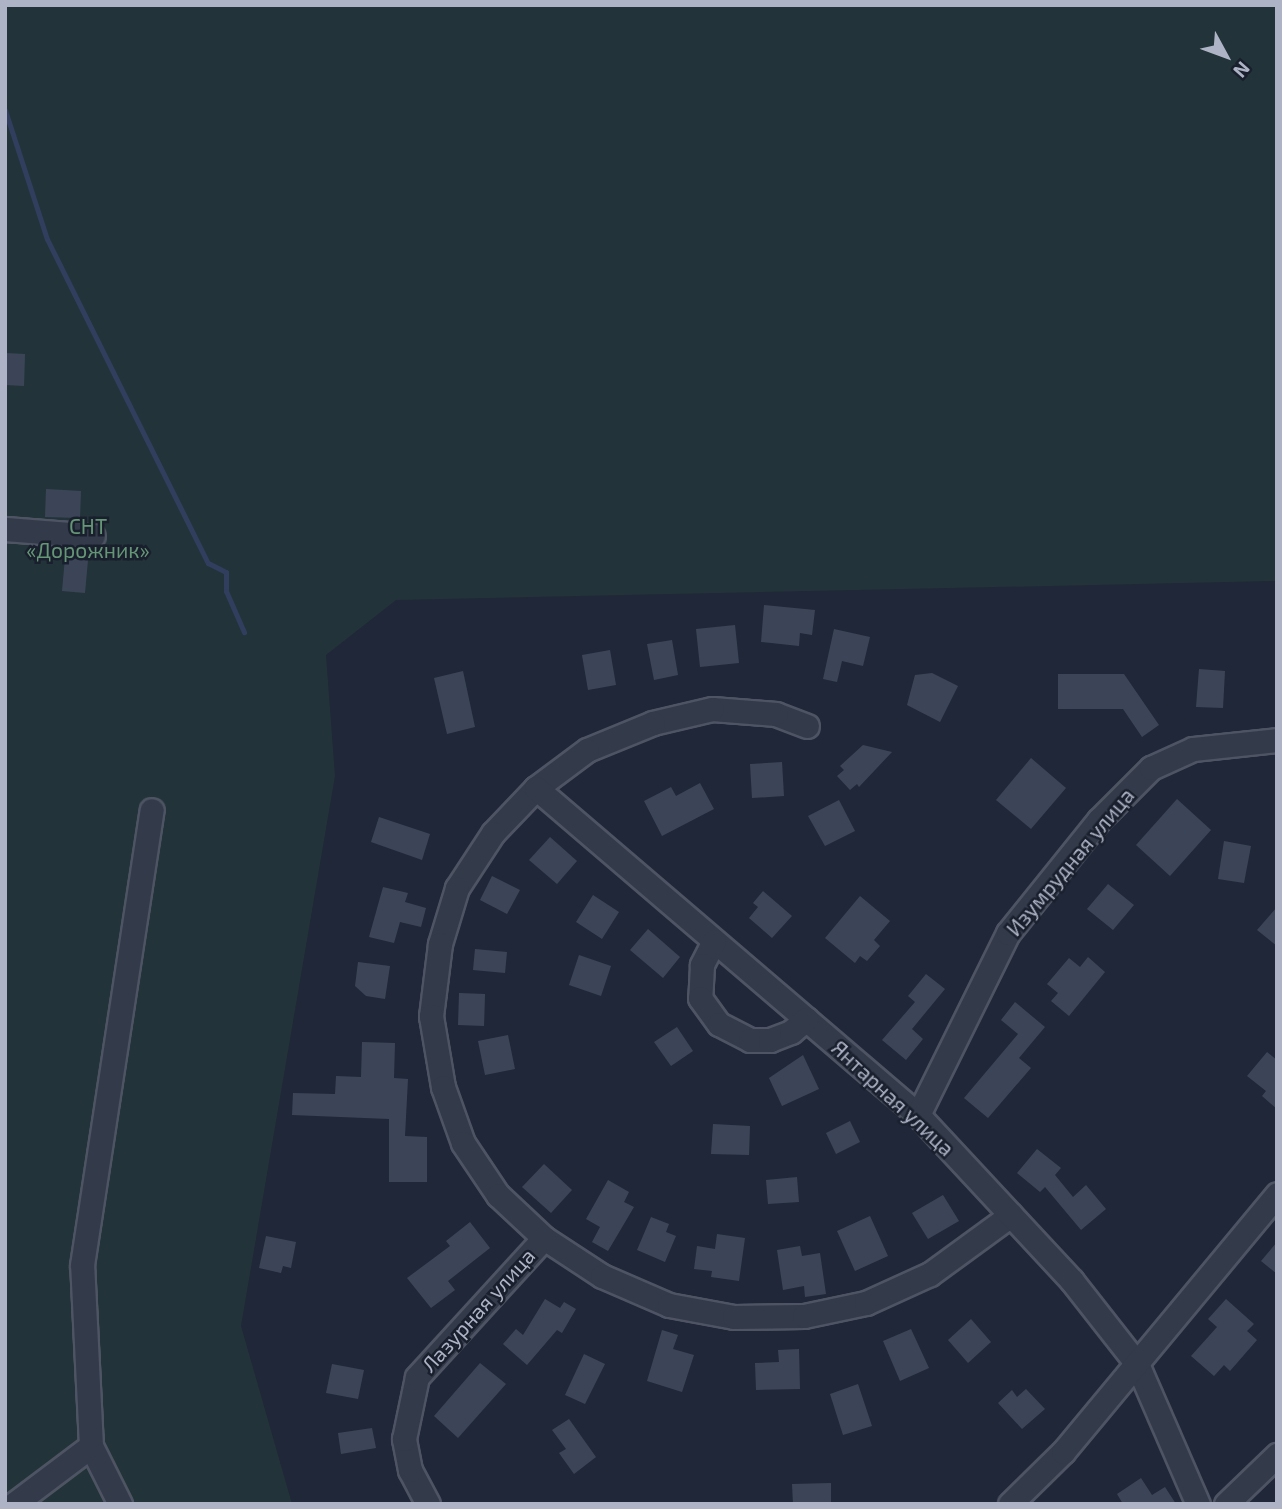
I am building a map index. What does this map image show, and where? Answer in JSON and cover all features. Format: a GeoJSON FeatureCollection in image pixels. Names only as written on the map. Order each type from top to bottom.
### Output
{"type":"FeatureCollection","features":[{"type":"Feature","properties":{"kind":"street"},"geometry":{"type":"LineString","coordinates":[[5,529],[93,536]]}},
{"type":"Feature","properties":{"kind":"street"},"geometry":{"type":"LineString","coordinates":[[807,726],[776,714],[712,709],[653,723],[587,750],[536,788],[493,833],[457,888],[440,944],[430,1016],[443,1087],[463,1143],[498,1195],[544,1238],[602,1276],[669,1305],[734,1317],[804,1316],[866,1303],[930,1274],[1011,1215]]}},
{"type":"Feature","properties":{"kind":"street","name":"Изумрудная улица"},"geometry":{"type":"LineString","coordinates":[[918,1115],[1008,933],[1099,820],[1151,768],[1193,749],[1277,740]]}},
{"type":"Feature","properties":{"kind":"street","name":"Янтарная улица"},"geometry":{"type":"LineString","coordinates":[[536,788],[918,1115],[1011,1215],[1072,1281],[1137,1364],[1198,1504]]}},
{"type":"Feature","properties":{"kind":"street"},"geometry":{"type":"LineString","coordinates":[[120,1504],[91,1446],[82,1265],[152,810]]}},
{"type":"Feature","properties":{"kind":"street"},"geometry":{"type":"LineString","coordinates":[[714,941],[702,965],[699,998],[719,1024],[750,1040],[770,1040],[791,1032],[806,1019]]}},
{"type":"Feature","properties":{"kind":"street"},"geometry":{"type":"LineString","coordinates":[[1010,1504],[1063,1452],[1277,1194]]}},
{"type":"Feature","properties":{"kind":"street","name":"Лазурная улица"},"geometry":{"type":"LineString","coordinates":[[428,1504],[410,1470],[404,1439],[417,1377],[544,1238]]}},
{"type":"Feature","properties":{"kind":"street"},"geometry":{"type":"LineString","coordinates":[[14,1504],[91,1446]]}},
{"type":"Feature","properties":{"kind":"street"},"geometry":{"type":"LineString","coordinates":[[1226,1504],[1277,1455]]}},
{"type":"Feature","properties":{"kind":"green space","name":"СНТ «Дорожник»"},"geometry":{"type":"Polygon","coordinates":[[[5,5],[1277,5],[1277,581],[396,600],[326,655],[335,776],[241,1326],[292,1504],[5,1504],[5,5]]]}},
{"type":"Feature","properties":{"kind":"building"},"geometry":{"type":"Polygon","coordinates":[[[5,353],[25,354],[24,386],[5,385],[5,353]]]}},
{"type":"Feature","properties":{"kind":"building"},"geometry":{"type":"Polygon","coordinates":[[[46,489],[81,491],[80,518],[45,517],[46,489]]]}},
{"type":"Feature","properties":{"kind":"building"},"geometry":{"type":"Polygon","coordinates":[[[65,558],[88,560],[85,593],[62,591],[65,558]]]}},
{"type":"Feature","properties":{"kind":"building"},"geometry":{"type":"Polygon","coordinates":[[[764,605],[815,610],[812,635],[800,633],[799,646],[761,642],[764,605]]]}},
{"type":"Feature","properties":{"kind":"building"},"geometry":{"type":"Polygon","coordinates":[[[735,625],[739,663],[700,667],[696,629],[735,625]]]}},
{"type":"Feature","properties":{"kind":"building"},"geometry":{"type":"Polygon","coordinates":[[[834,629],[870,637],[863,666],[842,661],[837,682],[823,679],[834,629]]]}},
{"type":"Feature","properties":{"kind":"building"},"geometry":{"type":"Polygon","coordinates":[[[672,640],[678,675],[654,680],[647,644],[672,640]]]}},
{"type":"Feature","properties":{"kind":"building"},"geometry":{"type":"Polygon","coordinates":[[[610,650],[616,685],[588,690],[582,655],[610,650]]]}},
{"type":"Feature","properties":{"kind":"building"},"geometry":{"type":"Polygon","coordinates":[[[1199,669],[1225,671],[1223,708],[1196,707],[1199,669]]]}},
{"type":"Feature","properties":{"kind":"building"},"geometry":{"type":"Polygon","coordinates":[[[463,671],[475,727],[447,734],[434,678],[463,671]]]}},
{"type":"Feature","properties":{"kind":"building"},"geometry":{"type":"Polygon","coordinates":[[[932,673],[958,686],[940,722],[907,705],[915,675],[932,673]]]}},
{"type":"Feature","properties":{"kind":"building"},"geometry":{"type":"Polygon","coordinates":[[[1058,674],[1124,674],[1159,725],[1142,737],[1123,709],[1058,709],[1058,674]]]}},
{"type":"Feature","properties":{"kind":"building"},"geometry":{"type":"Polygon","coordinates":[[[863,745],[892,752],[859,787],[857,784],[850,790],[837,776],[844,770],[840,766],[863,745]]]}},
{"type":"Feature","properties":{"kind":"building"},"geometry":{"type":"Polygon","coordinates":[[[1031,758],[1066,788],[1031,829],[996,800],[1031,758]]]}},
{"type":"Feature","properties":{"kind":"building"},"geometry":{"type":"Polygon","coordinates":[[[782,762],[784,796],[752,798],[750,764],[782,762]]]}},
{"type":"Feature","properties":{"kind":"building"},"geometry":{"type":"Polygon","coordinates":[[[700,783],[714,809],[662,836],[644,801],[671,787],[676,796],[700,783]]]}},
{"type":"Feature","properties":{"kind":"building"},"geometry":{"type":"Polygon","coordinates":[[[1177,799],[1211,830],[1170,876],[1136,845],[1177,799]]]}},
{"type":"Feature","properties":{"kind":"building"},"geometry":{"type":"Polygon","coordinates":[[[839,800],[855,831],[825,846],[808,816],[839,800]]]}},
{"type":"Feature","properties":{"kind":"building"},"geometry":{"type":"Polygon","coordinates":[[[379,817],[430,834],[422,860],[371,842],[379,817]]]}},
{"type":"Feature","properties":{"kind":"building"},"geometry":{"type":"Polygon","coordinates":[[[550,837],[577,861],[557,884],[529,860],[550,837]]]}},
{"type":"Feature","properties":{"kind":"building"},"geometry":{"type":"Polygon","coordinates":[[[1224,841],[1251,846],[1244,883],[1218,879],[1224,841]]]}},
{"type":"Feature","properties":{"kind":"building"},"geometry":{"type":"Polygon","coordinates":[[[492,876],[520,890],[507,914],[480,900],[492,876]]]}},
{"type":"Feature","properties":{"kind":"building"},"geometry":{"type":"Polygon","coordinates":[[[1108,884],[1134,905],[1113,930],[1087,909],[1108,884]]]}},
{"type":"Feature","properties":{"kind":"building"},"geometry":{"type":"Polygon","coordinates":[[[383,887],[408,893],[405,902],[426,908],[421,927],[400,922],[394,943],[369,937],[383,887]]]}},
{"type":"Feature","properties":{"kind":"building"},"geometry":{"type":"Polygon","coordinates":[[[763,891],[792,916],[772,938],[749,918],[758,907],[753,903],[763,891]]]}},
{"type":"Feature","properties":{"kind":"building"},"geometry":{"type":"Polygon","coordinates":[[[593,895],[619,912],[602,939],[576,922],[593,895]]]}},
{"type":"Feature","properties":{"kind":"building"},"geometry":{"type":"Polygon","coordinates":[[[860,896],[890,921],[874,940],[880,946],[867,961],[860,956],[855,963],[825,938],[860,896]]]}},
{"type":"Feature","properties":{"kind":"building"},"geometry":{"type":"Polygon","coordinates":[[[1277,907],[1277,946],[1257,930],[1277,907]]]}},
{"type":"Feature","properties":{"kind":"building"},"geometry":{"type":"Polygon","coordinates":[[[648,929],[680,957],[663,978],[630,950],[648,929]]]}},
{"type":"Feature","properties":{"kind":"building"},"geometry":{"type":"Polygon","coordinates":[[[475,949],[507,952],[505,973],[473,970],[475,949]]]}},
{"type":"Feature","properties":{"kind":"building"},"geometry":{"type":"Polygon","coordinates":[[[579,955],[611,966],[601,996],[569,985],[579,955]]]}},
{"type":"Feature","properties":{"kind":"building"},"geometry":{"type":"Polygon","coordinates":[[[1088,957],[1105,972],[1069,1016],[1051,1001],[1058,993],[1047,984],[1069,958],[1080,967],[1088,957]]]}},
{"type":"Feature","properties":{"kind":"building"},"geometry":{"type":"Polygon","coordinates":[[[358,962],[390,966],[385,999],[366,996],[355,986],[358,962]]]}},
{"type":"Feature","properties":{"kind":"building"},"geometry":{"type":"Polygon","coordinates":[[[926,974],[945,989],[912,1029],[923,1039],[906,1060],[882,1040],[915,1002],[908,996],[926,974]]]}},
{"type":"Feature","properties":{"kind":"building"},"geometry":{"type":"Polygon","coordinates":[[[459,993],[485,994],[484,1026],[458,1025],[459,993]]]}},
{"type":"Feature","properties":{"kind":"building"},"geometry":{"type":"Polygon","coordinates":[[[1015,1002],[1045,1027],[1019,1058],[1031,1068],[988,1118],[964,1098],[1018,1034],[1001,1020],[1015,1002]]]}},
{"type":"Feature","properties":{"kind":"building"},"geometry":{"type":"Polygon","coordinates":[[[677,1027],[693,1051],[671,1066],[654,1042],[677,1027]]]}},
{"type":"Feature","properties":{"kind":"building"},"geometry":{"type":"Polygon","coordinates":[[[508,1035],[515,1069],[485,1075],[478,1041],[508,1035]]]}},
{"type":"Feature","properties":{"kind":"building"},"geometry":{"type":"Polygon","coordinates":[[[362,1042],[395,1043],[394,1078],[408,1079],[405,1136],[427,1137],[427,1182],[389,1182],[389,1119],[292,1115],[293,1093],[335,1094],[336,1076],[361,1077],[362,1042]]]}},
{"type":"Feature","properties":{"kind":"building"},"geometry":{"type":"Polygon","coordinates":[[[1267,1052],[1277,1060],[1277,1109],[1262,1096],[1266,1091],[1247,1076],[1267,1052]]]}},
{"type":"Feature","properties":{"kind":"building"},"geometry":{"type":"Polygon","coordinates":[[[803,1055],[819,1089],[782,1106],[769,1078],[803,1055]]]}},
{"type":"Feature","properties":{"kind":"building"},"geometry":{"type":"Polygon","coordinates":[[[850,1121],[860,1142],[836,1154],[826,1133],[850,1121]]]}},
{"type":"Feature","properties":{"kind":"building"},"geometry":{"type":"Polygon","coordinates":[[[713,1124],[750,1126],[749,1155],[711,1154],[713,1124]]]}},
{"type":"Feature","properties":{"kind":"building"},"geometry":{"type":"Polygon","coordinates":[[[1037,1149],[1061,1168],[1055,1175],[1073,1197],[1086,1185],[1106,1209],[1081,1230],[1045,1187],[1040,1192],[1017,1173],[1037,1149]]]}},
{"type":"Feature","properties":{"kind":"building"},"geometry":{"type":"Polygon","coordinates":[[[544,1164],[572,1190],[551,1213],[522,1187],[544,1164]]]}},
{"type":"Feature","properties":{"kind":"building"},"geometry":{"type":"Polygon","coordinates":[[[797,1177],[799,1202],[768,1204],[766,1180],[797,1177]]]}},
{"type":"Feature","properties":{"kind":"building"},"geometry":{"type":"Polygon","coordinates":[[[608,1180],[629,1192],[624,1202],[634,1207],[608,1251],[592,1242],[600,1227],[586,1219],[608,1180]]]}},
{"type":"Feature","properties":{"kind":"building"},"geometry":{"type":"Polygon","coordinates":[[[943,1195],[959,1221],[928,1239],[912,1213],[943,1195]]]}},
{"type":"Feature","properties":{"kind":"building"},"geometry":{"type":"Polygon","coordinates":[[[870,1216],[888,1256],[855,1271],[837,1231],[870,1216]]]}},
{"type":"Feature","properties":{"kind":"building"},"geometry":{"type":"Polygon","coordinates":[[[651,1217],[669,1224],[666,1232],[676,1236],[665,1262],[637,1250],[651,1217]]]}},
{"type":"Feature","properties":{"kind":"building"},"geometry":{"type":"Polygon","coordinates":[[[470,1222],[490,1248],[448,1281],[455,1290],[431,1308],[407,1278],[450,1246],[446,1241],[470,1222]]]}},
{"type":"Feature","properties":{"kind":"building"},"geometry":{"type":"Polygon","coordinates":[[[717,1234],[745,1238],[739,1281],[711,1277],[712,1271],[694,1269],[697,1246],[715,1249],[717,1234]]]}},
{"type":"Feature","properties":{"kind":"building"},"geometry":{"type":"Polygon","coordinates":[[[266,1236],[296,1242],[291,1268],[283,1266],[281,1273],[259,1268],[266,1236]]]}},
{"type":"Feature","properties":{"kind":"building"},"geometry":{"type":"Polygon","coordinates":[[[1277,1242],[1277,1274],[1261,1261],[1277,1242]]]}},
{"type":"Feature","properties":{"kind":"building"},"geometry":{"type":"Polygon","coordinates":[[[800,1246],[802,1256],[820,1253],[826,1294],[805,1297],[804,1286],[783,1290],[777,1250],[800,1246]]]}},
{"type":"Feature","properties":{"kind":"building"},"geometry":{"type":"Polygon","coordinates":[[[545,1299],[560,1308],[564,1302],[576,1309],[562,1333],[557,1330],[527,1365],[503,1344],[516,1329],[523,1335],[545,1299]]]}},
{"type":"Feature","properties":{"kind":"building"},"geometry":{"type":"Polygon","coordinates":[[[1226,1299],[1254,1324],[1247,1331],[1257,1340],[1230,1371],[1224,1365],[1214,1376],[1191,1356],[1217,1327],[1208,1319],[1226,1299]]]}},
{"type":"Feature","properties":{"kind":"building"},"geometry":{"type":"Polygon","coordinates":[[[971,1319],[991,1342],[968,1363],[948,1340],[971,1319]]]}},
{"type":"Feature","properties":{"kind":"building"},"geometry":{"type":"Polygon","coordinates":[[[911,1329],[929,1368],[900,1381],[883,1341],[911,1329]]]}},
{"type":"Feature","properties":{"kind":"building"},"geometry":{"type":"Polygon","coordinates":[[[662,1330],[678,1335],[673,1349],[694,1355],[682,1392],[647,1381],[662,1330]]]}},
{"type":"Feature","properties":{"kind":"building"},"geometry":{"type":"Polygon","coordinates":[[[799,1349],[800,1389],[756,1390],[755,1363],[779,1362],[778,1350],[799,1349]]]}},
{"type":"Feature","properties":{"kind":"building"},"geometry":{"type":"Polygon","coordinates":[[[584,1354],[605,1364],[585,1404],[565,1395],[584,1354]]]}},
{"type":"Feature","properties":{"kind":"building"},"geometry":{"type":"Polygon","coordinates":[[[480,1363],[506,1384],[458,1438],[434,1416],[480,1363]]]}},
{"type":"Feature","properties":{"kind":"building"},"geometry":{"type":"Polygon","coordinates":[[[332,1364],[364,1370],[358,1399],[326,1393],[332,1364]]]}},
{"type":"Feature","properties":{"kind":"building"},"geometry":{"type":"Polygon","coordinates":[[[858,1384],[872,1426],[843,1435],[830,1394],[858,1384]]]}},
{"type":"Feature","properties":{"kind":"building"},"geometry":{"type":"Polygon","coordinates":[[[1026,1389],[1045,1409],[1022,1429],[998,1403],[1012,1390],[1017,1397],[1026,1389]]]}},
{"type":"Feature","properties":{"kind":"building"},"geometry":{"type":"Polygon","coordinates":[[[569,1419],[596,1457],[574,1474],[559,1453],[566,1449],[552,1430],[569,1419]]]}},
{"type":"Feature","properties":{"kind":"building"},"geometry":{"type":"Polygon","coordinates":[[[372,1428],[376,1448],[341,1454],[338,1433],[372,1428]]]}},
{"type":"Feature","properties":{"kind":"building"},"geometry":{"type":"Polygon","coordinates":[[[1141,1478],[1152,1495],[1165,1487],[1176,1504],[1123,1504],[1117,1494],[1141,1478]]]}},
{"type":"Feature","properties":{"kind":"building"},"geometry":{"type":"Polygon","coordinates":[[[831,1483],[831,1504],[793,1504],[792,1484],[831,1483]]]}},
{"type":"Feature","properties":{"kind":"waterway"},"geometry":{"type":"LineString","coordinates":[[5,110],[47,239],[208,563],[226,572],[226,591],[244,632]]}}]}
